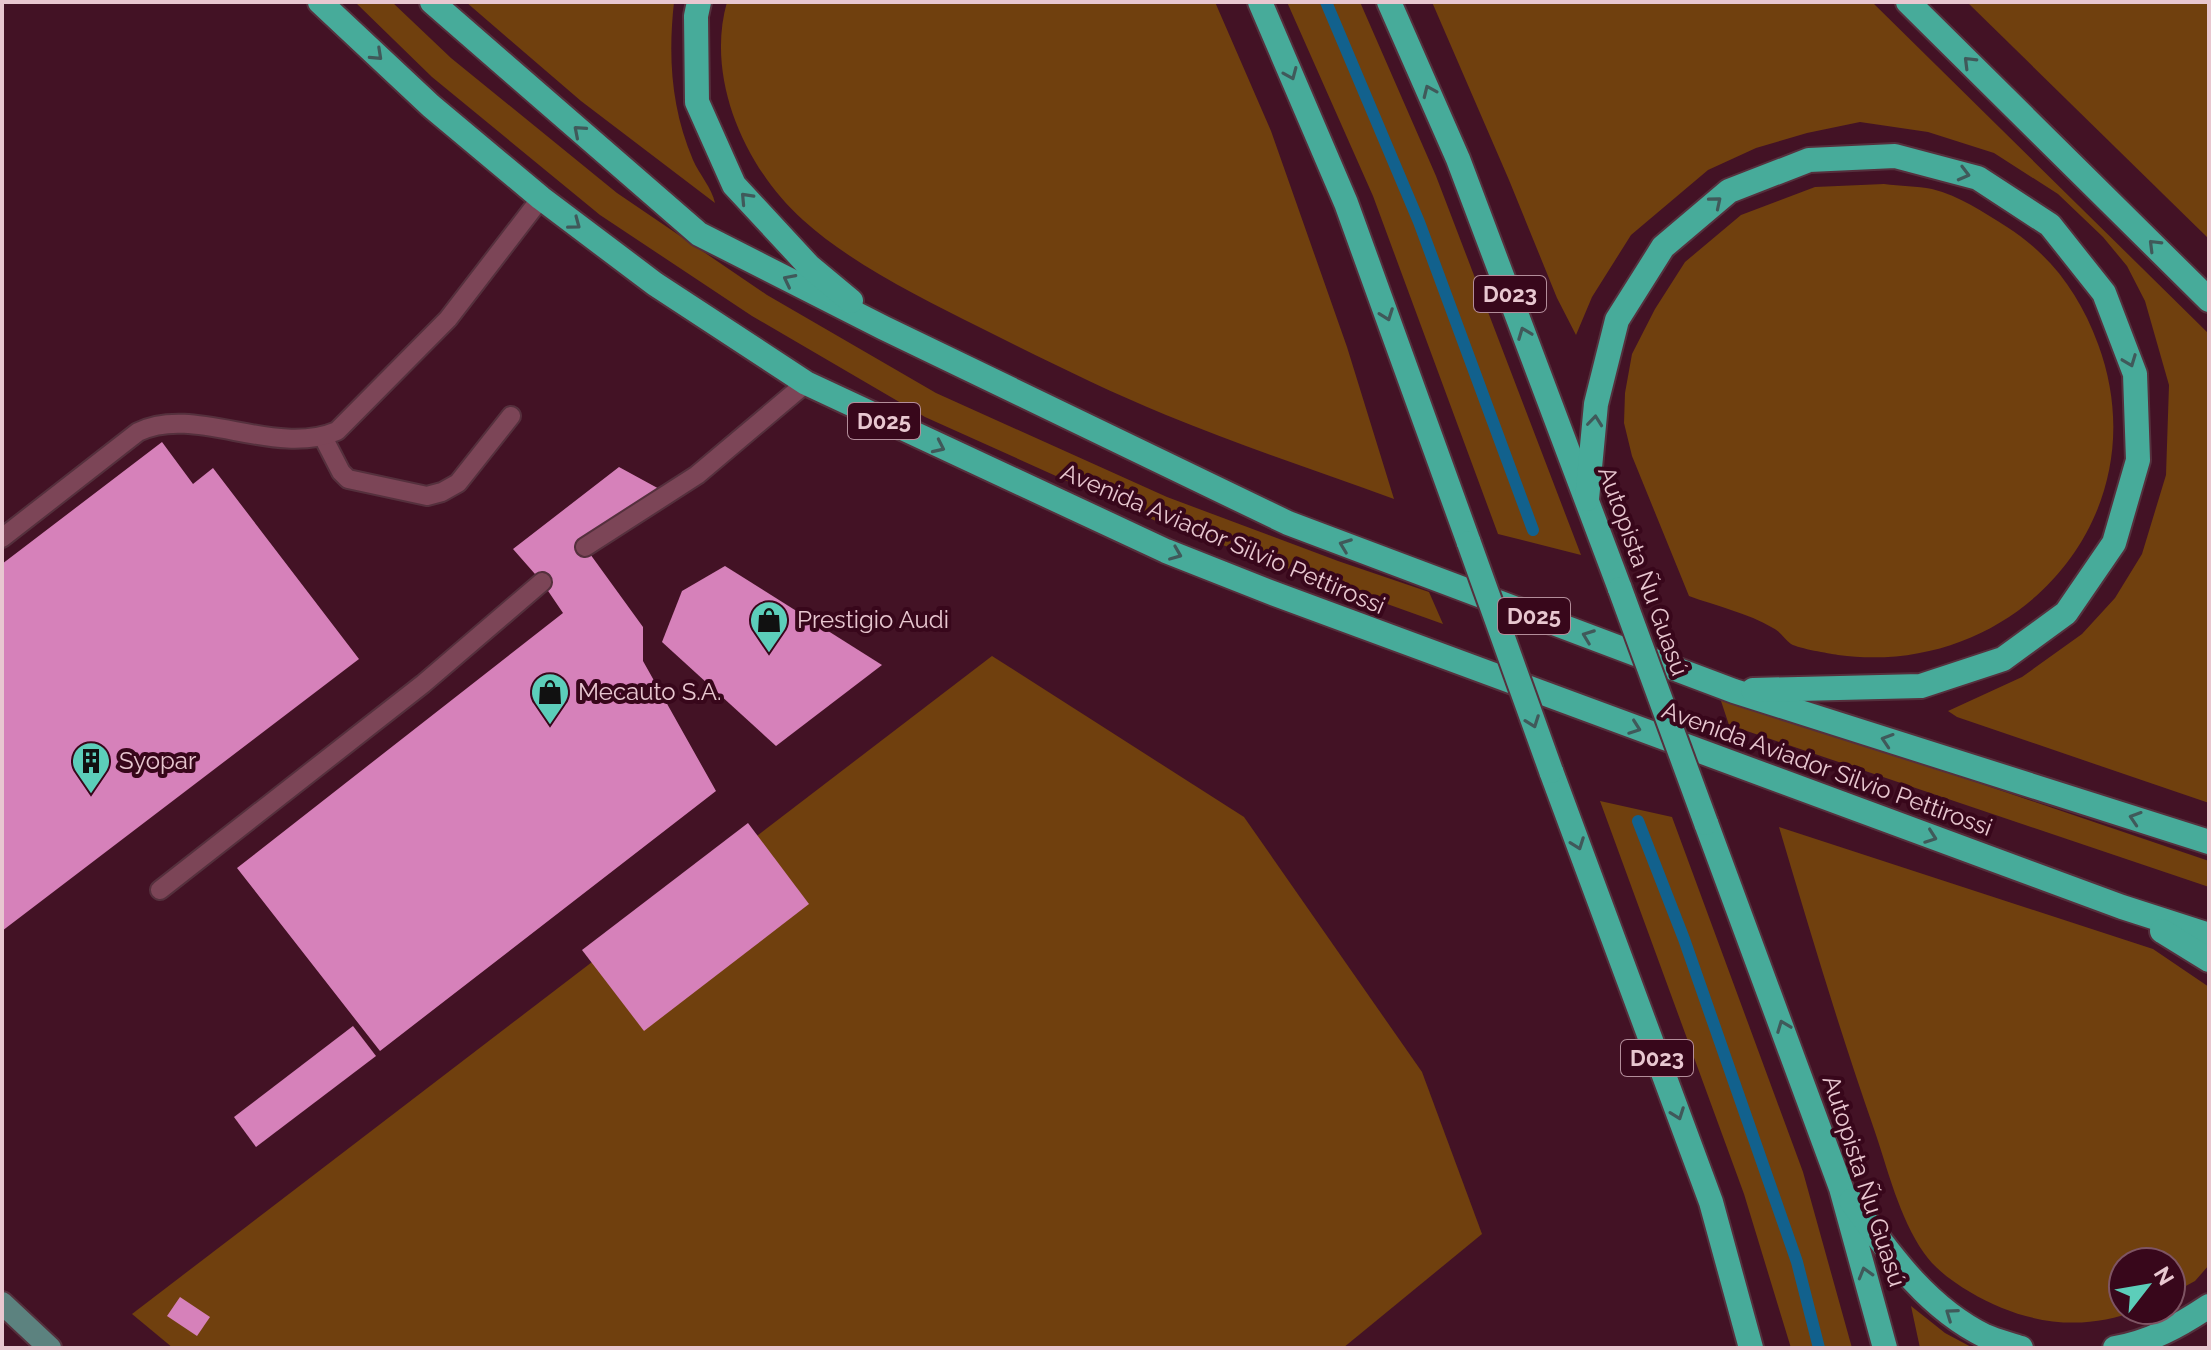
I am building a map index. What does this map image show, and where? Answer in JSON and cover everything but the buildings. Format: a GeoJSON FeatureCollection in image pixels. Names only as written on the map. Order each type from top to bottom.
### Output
{"type":"FeatureCollection","features":[{"type":"Feature","properties":{"kind":"highway","name":"Avenida Aviador Silvio Pettirossi"},"geometry":{"type":"LineString","coordinates":[[320,2],[431,106],[541,198],[655,284],[806,383],[1127,533],[1247,583],[2122,907],[2209,935]]}},
{"type":"Feature","properties":{"kind":"highway","name":"Avenida Aviador Silvio Pettirossi"},"geometry":{"type":"LineString","coordinates":[[432,2],[699,234],[884,328],[1288,523],[1734,691],[2209,842]]}},
{"type":"Feature","properties":{"kind":"highway"},"geometry":{"type":"LineString","coordinates":[[699,2],[696,16],[697,102],[734,185],[809,266],[884,328]]}},
{"type":"Feature","properties":{"kind":"highway","name":"D023"},"geometry":{"type":"LineString","coordinates":[[1260,2],[1346,203],[1711,1202],[1751,1348]]}},
{"type":"Feature","properties":{"kind":"highway","name":"Autopista Ñu Guasú"},"geometry":{"type":"LineString","coordinates":[[1389,2],[1458,159],[1841,1188],[1885,1348]]}},
{"type":"Feature","properties":{"kind":"highway"},"geometry":{"type":"LineString","coordinates":[[1908,2],[2209,300]]}},
{"type":"Feature","properties":{"kind":"highway"},"geometry":{"type":"LineString","coordinates":[[1587,499],[1596,404],[1617,320],[1663,247],[1729,191],[1809,160],[1895,156],[1978,178],[2050,225],[2104,293],[2135,374],[2138,460],[2114,543],[2066,613],[2003,659],[1921,686],[1734,691]]}},
{"type":"Feature","properties":{"kind":"highway"},"geometry":{"type":"LineString","coordinates":[[2122,907],[2209,960]]}},
{"type":"Feature","properties":{"kind":"highway"},"geometry":{"type":"LineString","coordinates":[[1841,1188],[1904,1273],[1944,1310],[1986,1337],[2021,1348]]}},
{"type":"Feature","properties":{"kind":"highway"},"geometry":{"type":"LineString","coordinates":[[2115,1348],[2133,1345],[2175,1329],[2209,1306]]}},
{"type":"Feature","properties":{"kind":"main road"},"geometry":{"type":"LineString","coordinates":[[2,1303],[50,1348]]}},
{"type":"Feature","properties":{"kind":"lane"},"geometry":{"type":"LineString","coordinates":[[2,538],[138,432],[153,425],[171,422],[275,438],[323,437],[337,431],[448,319],[541,198]]}},
{"type":"Feature","properties":{"kind":"lane"},"geometry":{"type":"LineString","coordinates":[[585,547],[697,475],[806,383]]}},
{"type":"Feature","properties":{"kind":"lane"},"geometry":{"type":"LineString","coordinates":[[323,437],[341,472],[348,479],[427,496],[458,483],[511,416]]}},
{"type":"Feature","properties":{"kind":"lane"},"geometry":{"type":"LineString","coordinates":[[160,890],[410,694],[542,582]]}},
{"type":"Feature","properties":{"kind":"shaded area"},"geometry":{"type":"Polygon","coordinates":[[[355,2],[392,2],[451,58],[617,193],[767,295],[936,393],[1167,497],[1429,592],[1443,624],[1156,521],[925,417],[752,316],[600,215],[432,77],[355,2]]]}},
{"type":"Feature","properties":{"kind":"shaded area"},"geometry":{"type":"Polygon","coordinates":[[[466,2],[674,2],[671,43],[676,102],[693,160],[715,203],[581,101],[466,2]]]}},
{"type":"Feature","properties":{"kind":"shaded area"},"geometry":{"type":"Polygon","coordinates":[[[727,2],[1215,2],[1271,131],[1347,347],[1394,499],[1251,448],[1095,384],[911,292],[842,251],[782,199],[748,149],[735,121],[726,91],[722,61],[722,31],[727,2]]]}},
{"type":"Feature","properties":{"kind":"shaded area"},"geometry":{"type":"Polygon","coordinates":[[[1287,2],[1360,2],[1436,176],[1581,555],[1498,534],[1373,196],[1287,2]]]}},
{"type":"Feature","properties":{"kind":"shaded area"},"geometry":{"type":"Polygon","coordinates":[[[1432,2],[1872,2],[2209,334],[2209,803],[1957,717],[1948,711],[2022,677],[2082,634],[2115,598],[2142,554],[2166,475],[2169,385],[2145,301],[2127,266],[2103,237],[2058,194],[1994,153],[1928,132],[1860,122],[1756,148],[1708,170],[1631,235],[1592,297],[1576,335],[1557,298],[1432,2]]]}},
{"type":"Feature","properties":{"kind":"shaded area"},"geometry":{"type":"Polygon","coordinates":[[[1967,2],[2209,2],[2209,239],[1967,2]]]}},
{"type":"Feature","properties":{"kind":"shaded area"},"geometry":{"type":"Polygon","coordinates":[[[1884,184],[1932,189],[1971,205],[2023,238],[2063,278],[2083,309],[2098,344],[2113,408],[2109,469],[2091,524],[2059,573],[2015,612],[1963,641],[1903,656],[1838,655],[1795,646],[1776,629],[1689,596],[1632,456],[1624,423],[1625,393],[1632,354],[1655,309],[1685,262],[1741,215],[1815,187],[1884,184]]]}},
{"type":"Feature","properties":{"kind":"shaded area"},"geometry":{"type":"Polygon","coordinates":[[[992,656],[1244,817],[1422,1072],[1482,1234],[1343,1348],[173,1348],[132,1314],[992,656]]]}},
{"type":"Feature","properties":{"kind":"shaded area"},"geometry":{"type":"Polygon","coordinates":[[[1719,695],[2209,861],[2209,887],[1729,725],[1719,695]]]}},
{"type":"Feature","properties":{"kind":"shaded area"},"geometry":{"type":"Polygon","coordinates":[[[1600,801],[1672,817],[1803,1172],[1852,1348],[1791,1348],[1744,1194],[1600,801]]]}},
{"type":"Feature","properties":{"kind":"shaded area"},"geometry":{"type":"Polygon","coordinates":[[[1779,827],[2153,949],[2209,987],[2209,1265],[2187,1285],[2187,1246],[2107,1246],[2107,1319],[2074,1323],[2010,1311],[1957,1284],[1924,1253],[1908,1224],[1836,1016],[1779,827]]]}},
{"type":"Feature","properties":{"kind":"shaded area"},"geometry":{"type":"Polygon","coordinates":[[[1911,1306],[1945,1333],[1973,1348],[1920,1348],[1911,1306]]]}},
{"type":"Feature","properties":{"kind":"waterway"},"geometry":{"type":"LineString","coordinates":[[1326,2],[1419,222],[1533,530]]}},
{"type":"Feature","properties":{"kind":"waterway"},"geometry":{"type":"LineString","coordinates":[[1638,821],[1684,939],[1797,1262],[1819,1348]]}},
{"type":"Feature","properties":{"kind":"place","name":"Prestigio Audi"},"geometry":{"type":"Point","coordinates":[769,654]}},
{"type":"Feature","properties":{"kind":"place","name":"Mecauto S.A."},"geometry":{"type":"Point","coordinates":[550,726]}},
{"type":"Feature","properties":{"kind":"place","name":"Syopar"},"geometry":{"type":"Point","coordinates":[91,795]}}]}
